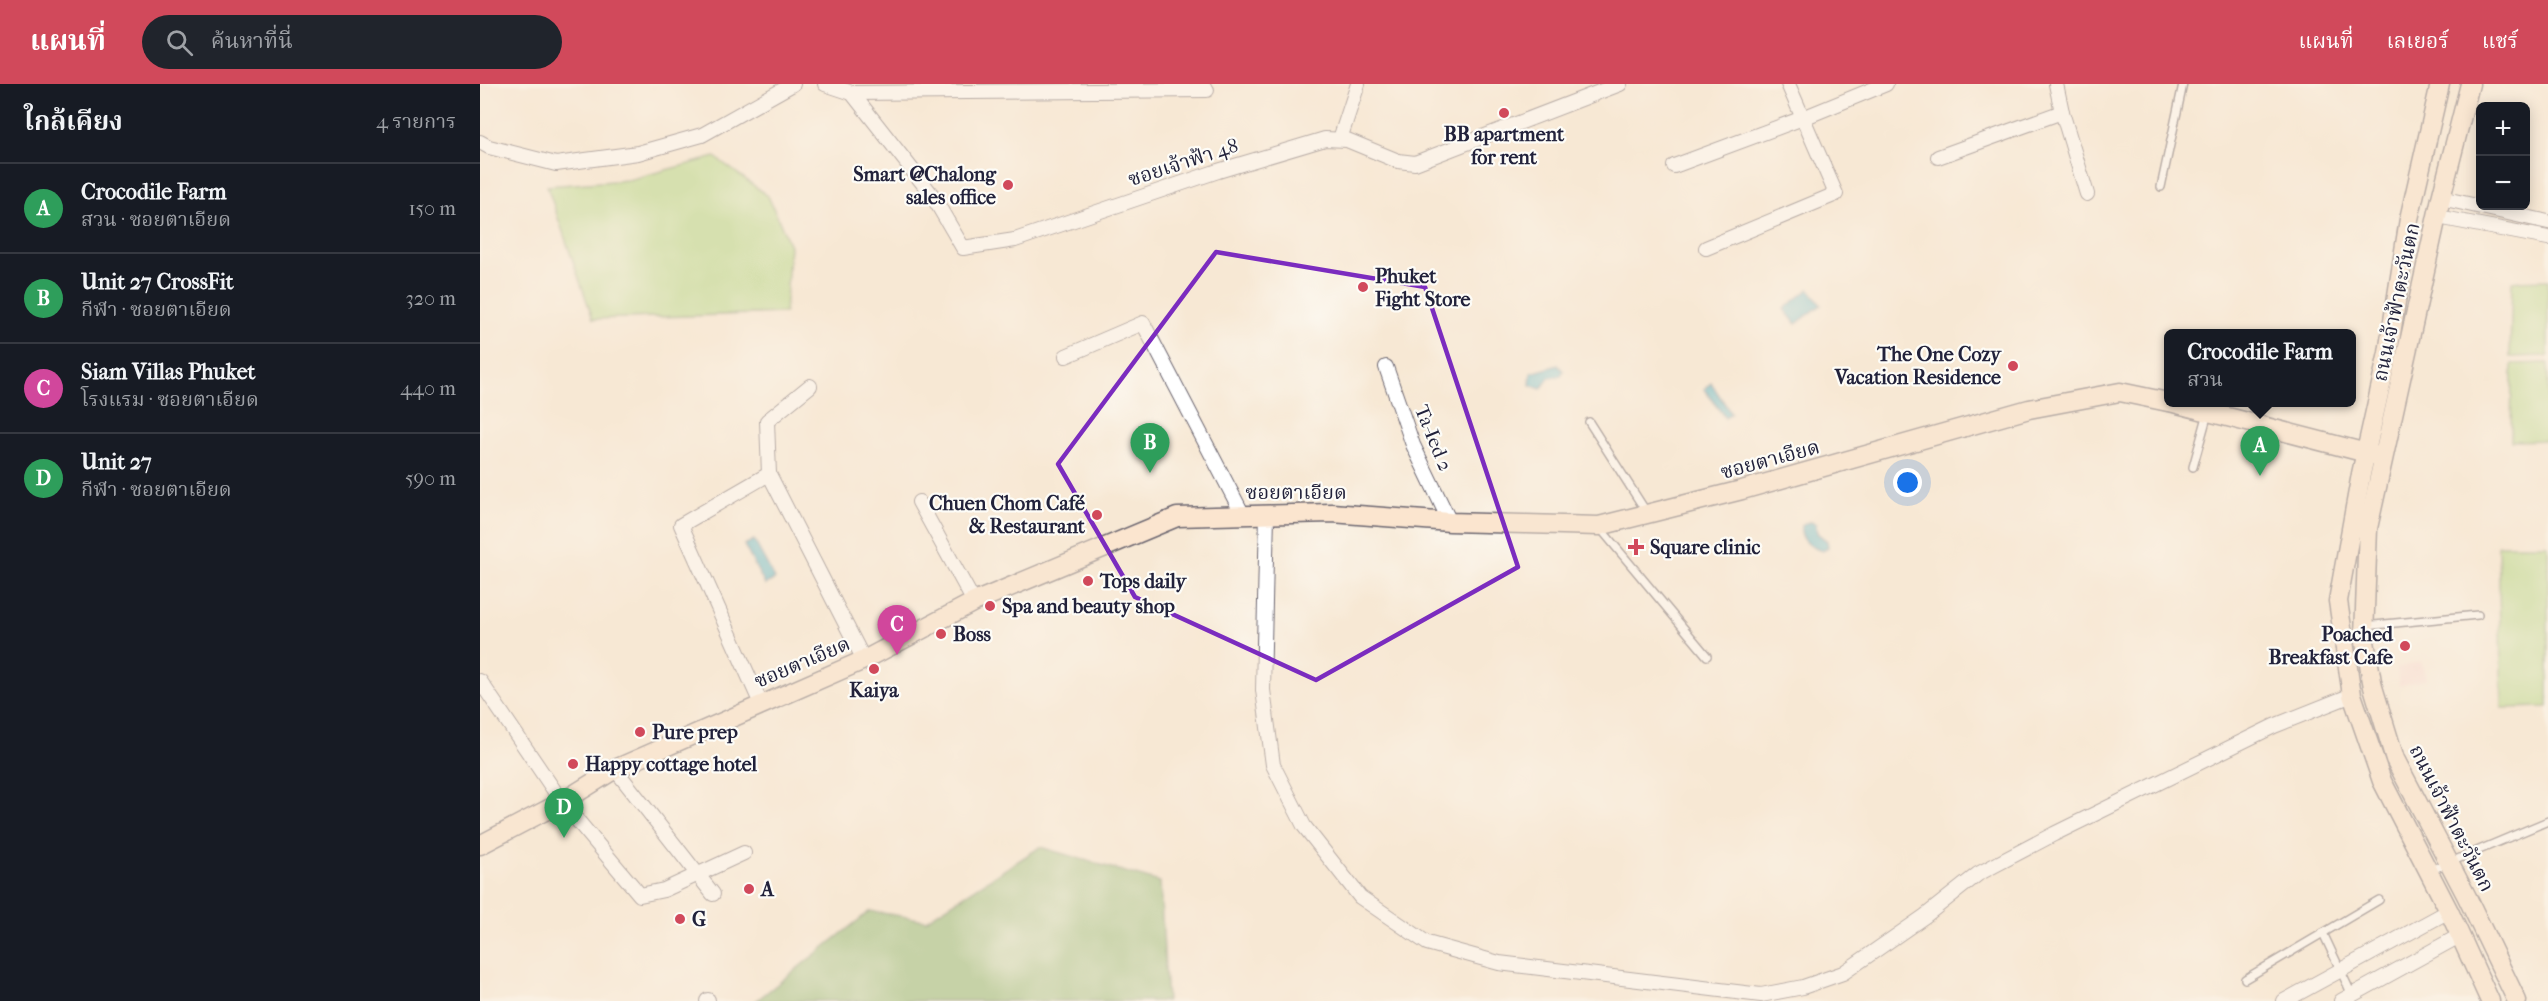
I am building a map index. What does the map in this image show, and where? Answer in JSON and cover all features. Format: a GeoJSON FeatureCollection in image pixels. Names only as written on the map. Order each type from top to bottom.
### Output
{"type":"FeatureCollection","features":[{"type":"Feature","properties":{"kind":"street"},"geometry":{"type":"LineString","coordinates":[[480,142],[489,147],[556,164],[638,153],[702,135],[793,84]]}},
{"type":"Feature","properties":{"kind":"street"},"geometry":{"type":"LineString","coordinates":[[825,84],[852,93],[1207,90]]}},
{"type":"Feature","properties":{"kind":"street"},"geometry":{"type":"LineString","coordinates":[[1340,139],[1358,84]]}},
{"type":"Feature","properties":{"kind":"street","name":"ซอยเจ้าฟ้า 48"},"geometry":{"type":"LineString","coordinates":[[852,93],[932,195],[963,248],[1015,240],[1298,145],[1325,139],[1347,140],[1398,161],[1415,163],[1620,84]]}},
{"type":"Feature","properties":{"kind":"street"},"geometry":{"type":"LineString","coordinates":[[1706,248],[1836,194],[1788,84]]}},
{"type":"Feature","properties":{"kind":"street"},"geometry":{"type":"LineString","coordinates":[[1674,166],[1886,84]]}},
{"type":"Feature","properties":{"kind":"street"},"geometry":{"type":"LineString","coordinates":[[2056,84],[2062,112],[2087,194]]}},
{"type":"Feature","properties":{"kind":"street","name":"ถนนเจ้าฟ้าตะวันตก"},"geometry":{"type":"LineString","coordinates":[[2440,84],[2409,219],[2388,353],[2366,453],[2338,601],[2352,695],[2382,781],[2450,911],[2490,1001]]}},
{"type":"Feature","properties":{"kind":"street","name":"ถนนเจ้าฟ้าตะวันตก"},"geometry":{"type":"LineString","coordinates":[[2470,84],[2441,198],[2368,528],[2364,636],[2373,687],[2395,759],[2450,863],[2517,1001]]}},
{"type":"Feature","properties":{"kind":"street"},"geometry":{"type":"LineString","coordinates":[[1938,157],[2062,112]]}},
{"type":"Feature","properties":{"kind":"street"},"geometry":{"type":"LineString","coordinates":[[2441,198],[2548,222]]}},
{"type":"Feature","properties":{"kind":"street"},"geometry":{"type":"LineString","coordinates":[[2438,217],[2548,238]]}},
{"type":"Feature","properties":{"kind":"street"},"geometry":{"type":"LineString","coordinates":[[1066,356],[1143,323],[1243,515]]}},
{"type":"Feature","properties":{"kind":"street","name":"Ta-Ied 2"},"geometry":{"type":"LineString","coordinates":[[1386,367],[1413,445],[1450,522]]}},
{"type":"Feature","properties":{"kind":"street"},"geometry":{"type":"LineString","coordinates":[[810,386],[767,421],[770,474],[864,660]]}},
{"type":"Feature","properties":{"kind":"street","name":"ซอยตาเอียด"},"geometry":{"type":"LineString","coordinates":[[480,845],[562,802],[615,769],[864,660],[974,602],[1177,517],[1332,513],[1450,522],[1599,526],[1649,515],[2029,409],[2120,392],[2164,401]]}},
{"type":"Feature","properties":{"kind":"street","name":"ซอยตาเอียด"},"geometry":{"type":"LineString","coordinates":[[2191,407],[2385,457]]}},
{"type":"Feature","properties":{"kind":"street"},"geometry":{"type":"LineString","coordinates":[[760,704],[681,525],[770,474]]}},
{"type":"Feature","properties":{"kind":"street"},"geometry":{"type":"LineString","coordinates":[[919,502],[974,602]]}},
{"type":"Feature","properties":{"kind":"street"},"geometry":{"type":"LineString","coordinates":[[1266,513],[1263,690],[1273,765],[1304,826],[1360,897],[1427,943],[1499,963],[1761,995],[1803,987],[1843,972],[1925,916],[1978,874],[2274,726],[2352,695]]}},
{"type":"Feature","properties":{"kind":"street"},"geometry":{"type":"LineString","coordinates":[[480,681],[562,802],[640,895],[664,890],[699,876],[744,853]]}},
{"type":"Feature","properties":{"kind":"street"},"geometry":{"type":"LineString","coordinates":[[615,769],[713,894]]}},
{"type":"Feature","properties":{"kind":"street"},"geometry":{"type":"LineString","coordinates":[[2284,1001],[2450,911]]}},
{"type":"Feature","properties":{"kind":"street"},"geometry":{"type":"LineString","coordinates":[[2347,998],[2461,935]]}},
{"type":"Feature","properties":{"kind":"lane"},"geometry":{"type":"LineString","coordinates":[[2161,187],[2183,84]]}},
{"type":"Feature","properties":{"kind":"lane"},"geometry":{"type":"LineString","coordinates":[[2193,467],[2208,411]]}},
{"type":"Feature","properties":{"kind":"lane"},"geometry":{"type":"LineString","coordinates":[[1589,422],[1649,515]]}},
{"type":"Feature","properties":{"kind":"lane"},"geometry":{"type":"LineString","coordinates":[[1599,526],[1707,656]]}},
{"type":"Feature","properties":{"kind":"lane"},"geometry":{"type":"LineString","coordinates":[[2364,626],[2478,615]]}},
{"type":"Feature","properties":{"kind":"lane"},"geometry":{"type":"LineString","coordinates":[[2429,871],[2548,821]]}},
{"type":"Feature","properties":{"kind":"lane"},"geometry":{"type":"LineString","coordinates":[[2245,979],[2379,900]]}},
{"type":"Feature","properties":{"kind":"lane"},"geometry":{"type":"LineString","coordinates":[[2323,933],[2341,970],[2347,998]]}},
{"type":"Feature","properties":{"kind":"highlighted area"},"geometry":{"type":"Polygon","coordinates":[[[1216,252],[1425,287],[1518,567],[1316,680],[1135,597],[1058,464],[1216,252]]]}},
{"type":"Feature","properties":{"kind":"shaded area"},"geometry":{"type":"Polygon","coordinates":[[[2421,661],[2426,679],[2399,686],[2397,668],[2421,661]]]}},
{"type":"Feature","properties":{"kind":"green space"},"geometry":{"type":"Polygon","coordinates":[[[715,157],[768,196],[790,246],[785,313],[593,319],[547,186],[628,180],[715,157]]]}},
{"type":"Feature","properties":{"kind":"green space"},"geometry":{"type":"Polygon","coordinates":[[[2548,280],[2548,356],[2510,357],[2512,281],[2548,280]]]}},
{"type":"Feature","properties":{"kind":"green space"},"geometry":{"type":"Polygon","coordinates":[[[2548,363],[2548,440],[2511,441],[2512,364],[2548,363]]]}},
{"type":"Feature","properties":{"kind":"green space"},"geometry":{"type":"Polygon","coordinates":[[[2498,545],[2548,545],[2548,707],[2502,708],[2498,545]]]}},
{"type":"Feature","properties":{"kind":"green space"},"geometry":{"type":"Polygon","coordinates":[[[1040,847],[1160,882],[1167,1001],[756,1001],[870,911],[926,920],[1040,847]]]}},
{"type":"Feature","properties":{"kind":"water"},"geometry":{"type":"Polygon","coordinates":[[[1809,289],[1821,305],[1796,324],[1784,309],[1809,289]]]}},
{"type":"Feature","properties":{"kind":"water"},"geometry":{"type":"Polygon","coordinates":[[[1558,365],[1563,371],[1561,376],[1549,378],[1541,389],[1530,385],[1531,373],[1558,365]]]}},
{"type":"Feature","properties":{"kind":"water"},"geometry":{"type":"Polygon","coordinates":[[[1711,383],[1731,413],[1725,418],[1704,389],[1711,383]]]}},
{"type":"Feature","properties":{"kind":"water"},"geometry":{"type":"Polygon","coordinates":[[[1811,522],[1816,524],[1817,533],[1827,541],[1828,547],[1823,551],[1811,546],[1802,536],[1801,527],[1811,522]]]}},
{"type":"Feature","properties":{"kind":"water"},"geometry":{"type":"Polygon","coordinates":[[[754,540],[775,579],[765,585],[744,545],[754,540]]]}},
{"type":"Feature","properties":{"kind":"place","name":"BB apartment for rent"},"geometry":{"type":"Point","coordinates":[1504,113]}},
{"type":"Feature","properties":{"kind":"place","name":"Smart @Chalong sales office"},"geometry":{"type":"Point","coordinates":[1008,185]}},
{"type":"Feature","properties":{"kind":"place","name":"Phuket Fight Store"},"geometry":{"type":"Point","coordinates":[1363,287]}},
{"type":"Feature","properties":{"kind":"place","name":"The One Cozy Vacation Residence"},"geometry":{"type":"Point","coordinates":[2013,366]}},
{"type":"Feature","properties":{"kind":"place","name":"Unit 27 CrossFit"},"geometry":{"type":"Point","coordinates":[1150,473]}},
{"type":"Feature","properties":{"kind":"place","name":"Crocodile Farm"},"geometry":{"type":"Point","coordinates":[2260,476]}},
{"type":"Feature","properties":{"kind":"place","name":"Chuen Chom Café & Restaurant"},"geometry":{"type":"Point","coordinates":[1097,515]}},
{"type":"Feature","properties":{"kind":"place","name":"Square clinic"},"geometry":{"type":"Point","coordinates":[1636,547]}},
{"type":"Feature","properties":{"kind":"place","name":"Tops daily"},"geometry":{"type":"Point","coordinates":[1088,581]}},
{"type":"Feature","properties":{"kind":"place","name":"Spa and beauty shop"},"geometry":{"type":"Point","coordinates":[990,606]}},
{"type":"Feature","properties":{"kind":"place","name":"Boss"},"geometry":{"type":"Point","coordinates":[941,634]}},
{"type":"Feature","properties":{"kind":"place","name":"Poached Breakfast Cafe"},"geometry":{"type":"Point","coordinates":[2405,646]}},
{"type":"Feature","properties":{"kind":"place","name":"Siam Villas Phuket"},"geometry":{"type":"Point","coordinates":[897,655]}},
{"type":"Feature","properties":{"kind":"place","name":"Kaiya"},"geometry":{"type":"Point","coordinates":[874,669]}},
{"type":"Feature","properties":{"kind":"place","name":"Pure prep"},"geometry":{"type":"Point","coordinates":[640,732]}},
{"type":"Feature","properties":{"kind":"place","name":"Happy cottage hotel"},"geometry":{"type":"Point","coordinates":[573,764]}},
{"type":"Feature","properties":{"kind":"place","name":"Unit 27"},"geometry":{"type":"Point","coordinates":[564,838]}},
{"type":"Feature","properties":{"kind":"place","name":"A"},"geometry":{"type":"Point","coordinates":[749,889]}},
{"type":"Feature","properties":{"kind":"place","name":"G"},"geometry":{"type":"Point","coordinates":[680,919]}}]}
